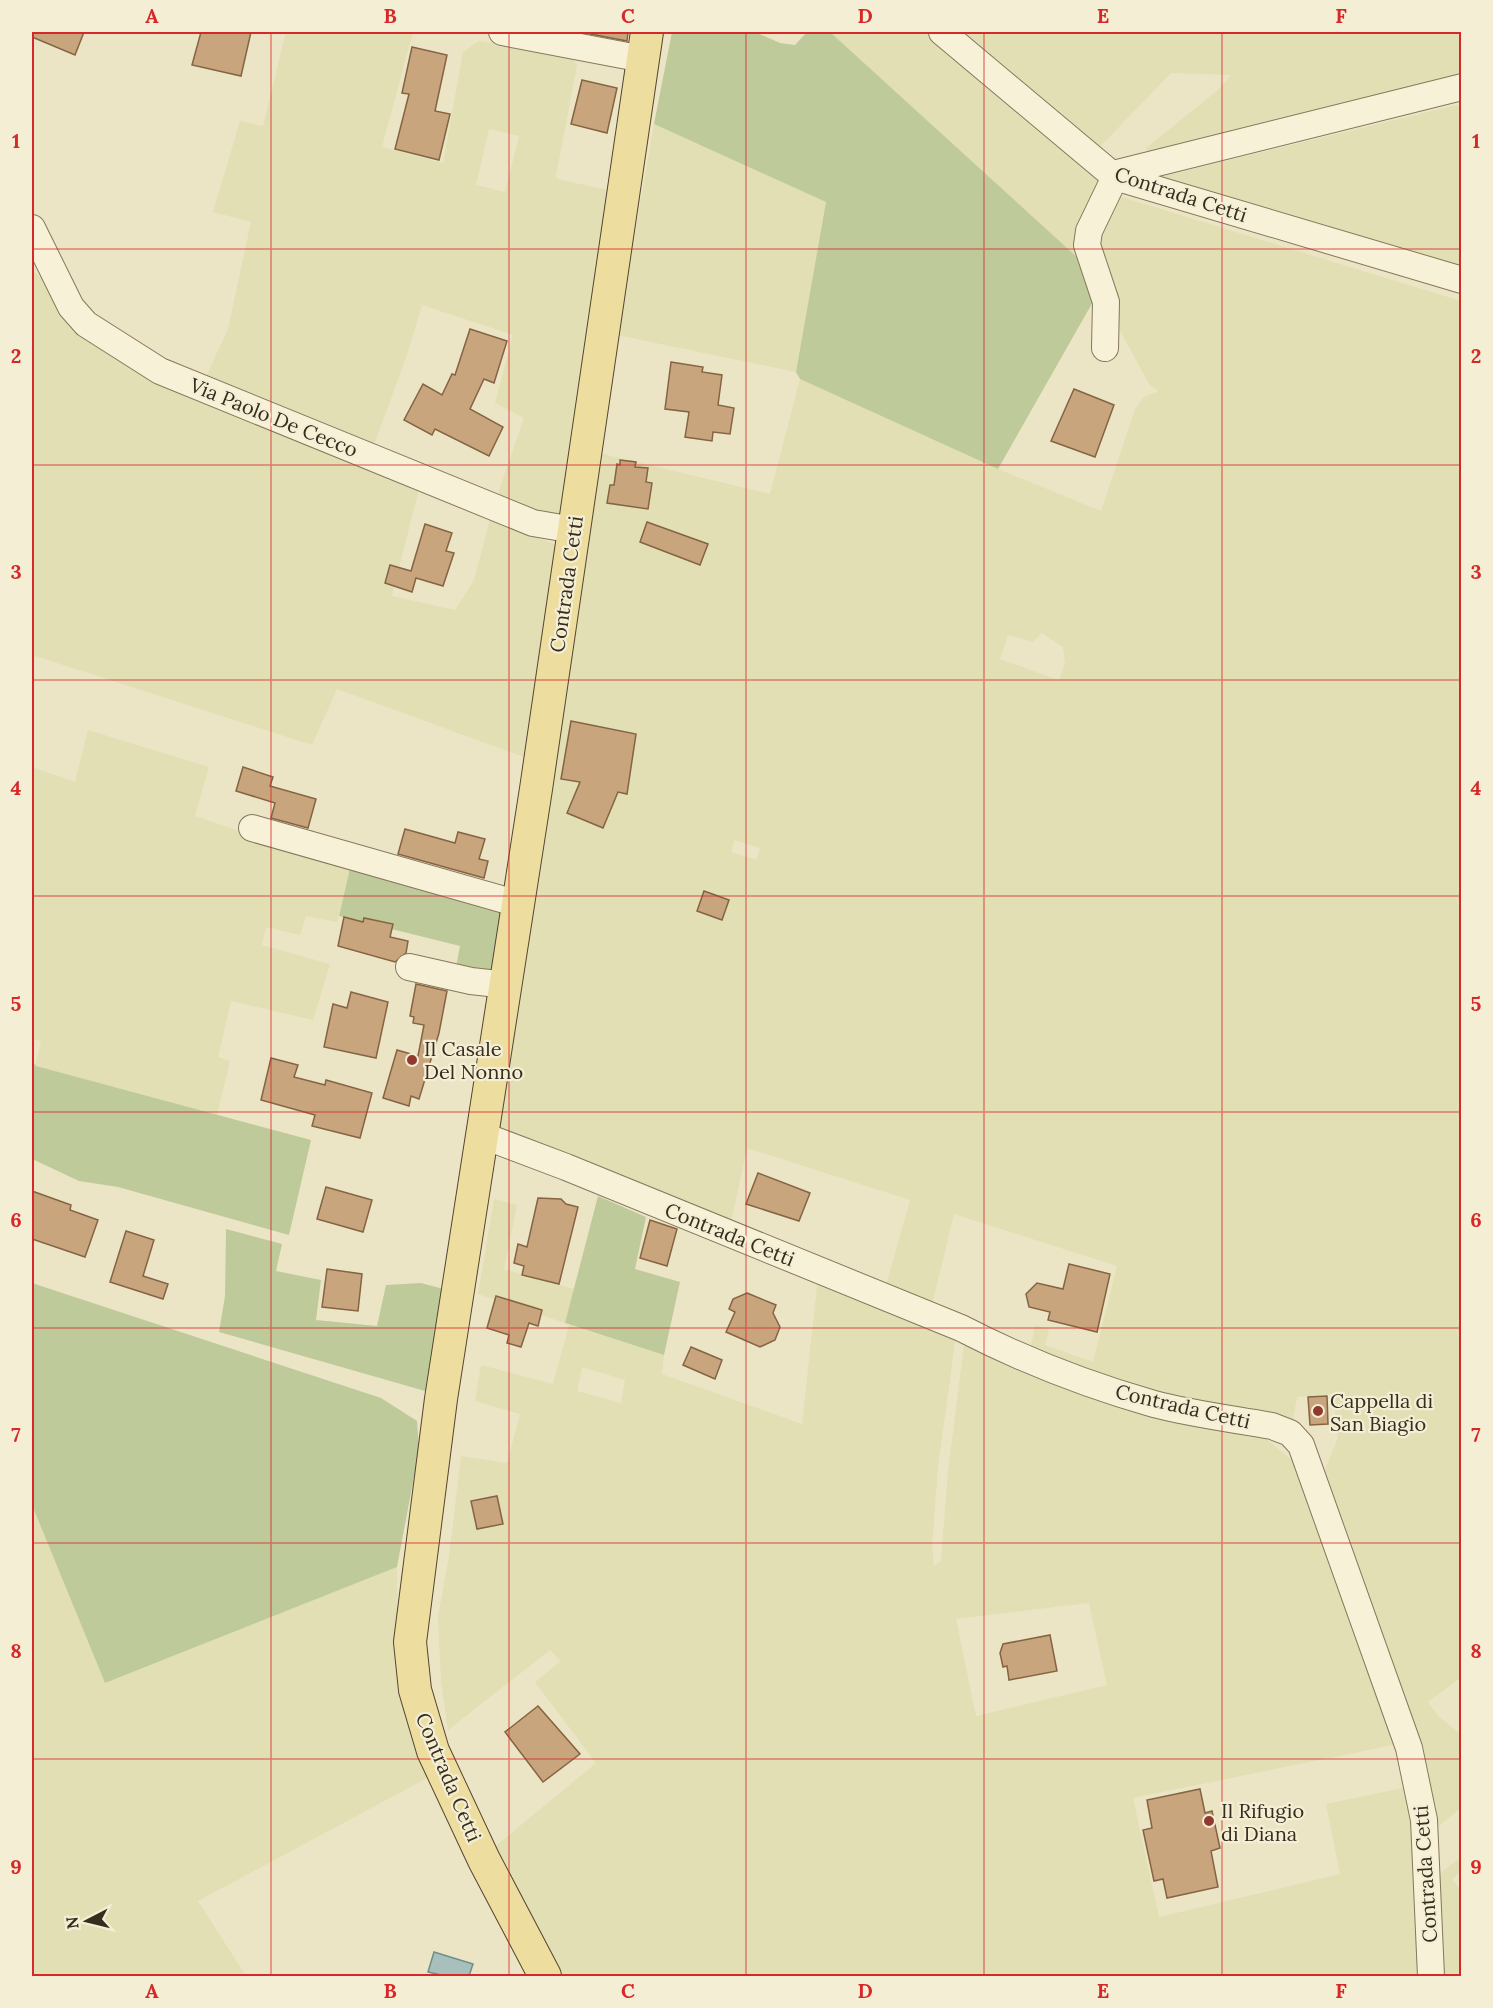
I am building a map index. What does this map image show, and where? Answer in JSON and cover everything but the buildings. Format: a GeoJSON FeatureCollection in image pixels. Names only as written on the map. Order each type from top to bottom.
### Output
{"type":"FeatureCollection","features":[{"type":"Feature","properties":{"kind":"main road","name":"Contrada Cetti"},"geometry":{"type":"LineString","coordinates":[[545,1977],[484,1860],[433,1751],[421,1717],[412,1669],[410,1642],[420,1549],[441,1399],[507,985],[645,45]]}},
{"type":"Feature","properties":{"kind":"street"},"geometry":{"type":"LineString","coordinates":[[502,32],[645,45]]}},
{"type":"Feature","properties":{"kind":"street","name":"Contrada Cetti"},"geometry":{"type":"LineString","coordinates":[[942,32],[1114,176],[1461,280]]}},
{"type":"Feature","properties":{"kind":"street"},"geometry":{"type":"LineString","coordinates":[[1106,348],[1106,302],[1087,244],[1089,231],[1114,176],[1461,87]]}},
{"type":"Feature","properties":{"kind":"street","name":"Via Paolo De Cecco"},"geometry":{"type":"LineString","coordinates":[[32,228],[71,307],[86,324],[160,370],[533,523],[574,530]]}},
{"type":"Feature","properties":{"kind":"street"},"geometry":{"type":"LineString","coordinates":[[252,828],[519,904]]}},
{"type":"Feature","properties":{"kind":"street"},"geometry":{"type":"LineString","coordinates":[[410,968],[471,981],[507,985]]}},
{"type":"Feature","properties":{"kind":"street","name":"Contrada Cetti"},"geometry":{"type":"LineString","coordinates":[[484,1136],[566,1167],[939,1319],[1006,1352],[1088,1383],[1156,1404],[1272,1426],[1290,1433],[1301,1445],[1348,1583],[1409,1748],[1424,1820],[1431,1977]]}},
{"type":"Feature","properties":{"kind":"shaded area"},"geometry":{"type":"Polygon","coordinates":[[[286,32],[413,32],[382,147],[443,163],[463,52],[479,41],[570,54],[577,65],[556,176],[557,179],[612,191],[562,521],[495,502],[524,418],[495,403],[513,335],[422,305],[407,355],[371,453],[202,385],[228,329],[251,222],[213,212],[240,121],[263,126],[286,32]],[[489,129],[476,185],[505,192],[519,136],[489,129]]]}},
{"type":"Feature","properties":{"kind":"shaded area"},"geometry":{"type":"Polygon","coordinates":[[[830,32],[935,32],[1110,175],[1078,258],[830,32]]]}},
{"type":"Feature","properties":{"kind":"shaded area"},"geometry":{"type":"Polygon","coordinates":[[[951,32],[1461,32],[1461,85],[1150,161],[1146,148],[1219,89],[1231,75],[1171,73],[1093,154],[951,32]]]}},
{"type":"Feature","properties":{"kind":"shaded area"},"geometry":{"type":"Polygon","coordinates":[[[1461,104],[1461,275],[1147,180],[1461,104]]]}},
{"type":"Feature","properties":{"kind":"shaded area"},"geometry":{"type":"Polygon","coordinates":[[[654,124],[826,202],[796,372],[617,335],[654,124]]]}},
{"type":"Feature","properties":{"kind":"shaded area"},"geometry":{"type":"Polygon","coordinates":[[[1115,195],[1461,301],[1462,1677],[1428,1702],[1439,1717],[1461,1734],[1461,1808],[1429,1834],[1324,1472],[1338,1438],[1333,1394],[1297,1397],[1293,1420],[1252,1416],[1126,1393],[1029,1357],[1035,1325],[1049,1329],[1045,1345],[1093,1362],[1117,1266],[954,1214],[930,1313],[884,1293],[910,1200],[747,1148],[730,1227],[496,1131],[599,453],[770,494],[800,379],[998,469],[1101,511],[1135,409],[1144,397],[1158,391],[1149,384],[1117,325],[1098,253],[1100,235],[1115,195]],[[1042,633],[1033,642],[1008,635],[1000,659],[1059,680],[1065,663],[1063,647],[1042,633]],[[734,840],[731,852],[756,860],[760,848],[734,840]]]}},
{"type":"Feature","properties":{"kind":"shaded area"},"geometry":{"type":"Polygon","coordinates":[[[32,270],[44,280],[67,313],[417,486],[418,493],[392,596],[455,610],[474,580],[490,519],[562,547],[532,760],[337,689],[312,745],[32,655],[32,270]]]}},
{"type":"Feature","properties":{"kind":"shaded area"},"geometry":{"type":"Polygon","coordinates":[[[88,730],[209,767],[195,816],[350,868],[337,922],[306,916],[300,935],[266,927],[262,945],[330,964],[313,1020],[231,1001],[218,1057],[230,1061],[217,1115],[35,1066],[41,1041],[32,1039],[32,767],[75,782],[88,730]]]}},
{"type":"Feature","properties":{"kind":"shaded area"},"geometry":{"type":"Polygon","coordinates":[[[494,1199],[517,1205],[504,1269],[574,1289],[565,1323],[478,1294],[494,1199]]]}},
{"type":"Feature","properties":{"kind":"shaded area"},"geometry":{"type":"Polygon","coordinates":[[[818,1277],[956,1335],[938,1467],[932,1546],[934,1566],[941,1561],[948,1471],[965,1338],[1255,1430],[1292,1460],[1403,1743],[1133,1798],[1159,1917],[1340,1874],[1326,1804],[1408,1787],[1416,1820],[1423,1976],[553,1976],[487,1853],[596,1763],[535,1682],[561,1661],[550,1650],[448,1730],[441,1682],[438,1616],[449,1557],[461,1456],[507,1463],[520,1414],[475,1401],[481,1365],[553,1384],[569,1325],[664,1355],[662,1374],[802,1424],[818,1277]],[[582,1367],[577,1391],[621,1403],[625,1380],[582,1367]],[[497,1496],[471,1501],[477,1529],[503,1524],[497,1496]],[[1089,1603],[956,1619],[976,1716],[1107,1685],[1089,1603]]]}},
{"type":"Feature","properties":{"kind":"shaded area"},"geometry":{"type":"Polygon","coordinates":[[[32,1505],[105,1683],[397,1567],[398,1654],[431,1776],[198,1901],[246,1976],[32,1976],[32,1505]]]}},
{"type":"Feature","properties":{"kind":"shaded area"},"geometry":{"type":"Polygon","coordinates":[[[1461,1857],[1461,1871],[1452,1879],[1461,1891],[1461,1976],[1433,1976],[1437,1876],[1461,1857]]]}},
{"type":"Feature","properties":{"kind":"green space"},"geometry":{"type":"Polygon","coordinates":[[[672,32],[755,32],[780,43],[795,45],[807,32],[830,32],[1078,258],[1098,293],[998,469],[800,379],[796,372],[826,202],[654,124],[672,32]]]}},
{"type":"Feature","properties":{"kind":"green space"},"geometry":{"type":"Polygon","coordinates":[[[350,868],[509,914],[499,978],[456,967],[460,946],[339,916],[350,868]]]}},
{"type":"Feature","properties":{"kind":"green space"},"geometry":{"type":"Polygon","coordinates":[[[32,1061],[36,1066],[311,1140],[289,1235],[118,1187],[79,1181],[32,1159],[32,1061]]]}},
{"type":"Feature","properties":{"kind":"green space"},"geometry":{"type":"Polygon","coordinates":[[[598,1196],[646,1217],[635,1269],[680,1282],[664,1355],[565,1323],[598,1196]]]}},
{"type":"Feature","properties":{"kind":"green space"},"geometry":{"type":"Polygon","coordinates":[[[226,1229],[282,1244],[276,1271],[321,1280],[316,1320],[377,1326],[386,1285],[421,1283],[451,1291],[432,1393],[219,1332],[225,1296],[226,1229]]]}},
{"type":"Feature","properties":{"kind":"green space"},"geometry":{"type":"Polygon","coordinates":[[[32,1283],[381,1398],[417,1421],[419,1450],[397,1567],[105,1683],[32,1505],[32,1283]]]}},
{"type":"Feature","properties":{"kind":"water"},"geometry":{"type":"Polygon","coordinates":[[[434,1952],[473,1964],[469,1976],[445,1976],[428,1972],[434,1952]]]}},
{"type":"Feature","properties":{"kind":"place","name":"Il Casale Del Nonno"},"geometry":{"type":"Point","coordinates":[412,1060]}},
{"type":"Feature","properties":{"kind":"place","name":"Cappella di San Biagio"},"geometry":{"type":"Point","coordinates":[1318,1411]}},
{"type":"Feature","properties":{"kind":"place","name":"Il Rifugio di Diana"},"geometry":{"type":"Point","coordinates":[1209,1821]}}]}
